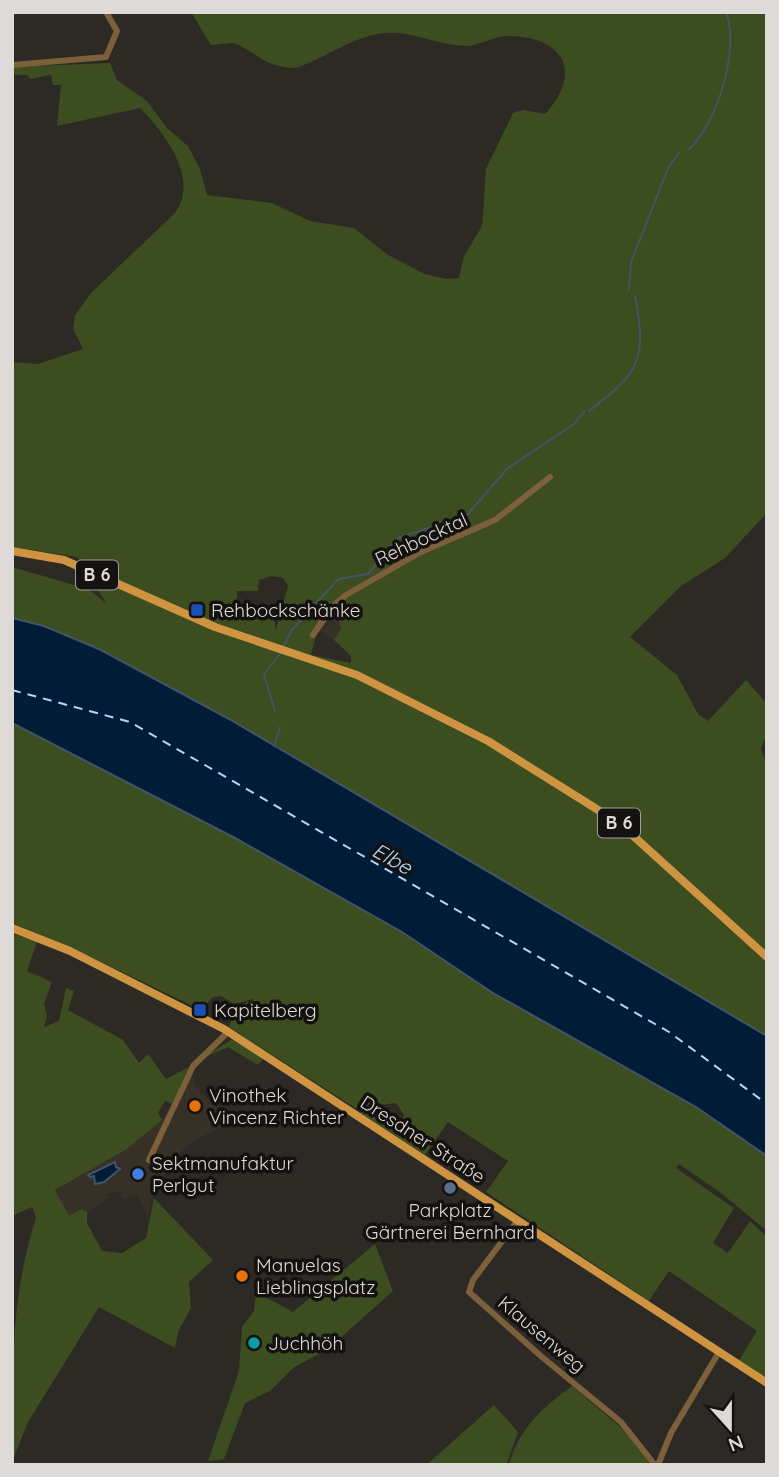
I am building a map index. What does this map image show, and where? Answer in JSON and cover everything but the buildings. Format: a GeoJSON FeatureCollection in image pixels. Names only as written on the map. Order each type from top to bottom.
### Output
{"type":"FeatureCollection","features":[{"type":"Feature","properties":{"kind":"main road","name":"B 6"},"geometry":{"type":"LineString","coordinates":[[12,551],[64,560],[215,627],[388,689],[488,741],[619,823],[767,957]]}},
{"type":"Feature","properties":{"kind":"main road","name":"Dresdner Straße"},"geometry":{"type":"LineString","coordinates":[[12,928],[70,951],[228,1032],[767,1382]]}},
{"type":"Feature","properties":{"kind":"street"},"geometry":{"type":"LineString","coordinates":[[12,65],[96,60],[106,57],[117,32],[106,12]]}},
{"type":"Feature","properties":{"kind":"street","name":"Rehbocktal"},"geometry":{"type":"LineString","coordinates":[[313,635],[331,608],[345,595],[421,552],[489,524],[550,477]]}},
{"type":"Feature","properties":{"kind":"street"},"geometry":{"type":"LineString","coordinates":[[149,1160],[166,1118],[193,1066],[228,1032]]}},
{"type":"Feature","properties":{"kind":"street","name":"Klausenweg"},"geometry":{"type":"LineString","coordinates":[[518,1220],[473,1280],[469,1292],[621,1422],[656,1465]]}},
{"type":"Feature","properties":{"kind":"street"},"geometry":{"type":"LineString","coordinates":[[656,1465],[671,1433],[719,1352]]}},
{"type":"Feature","properties":{"kind":"shaded area"},"geometry":{"type":"Polygon","coordinates":[[[337,608],[341,629],[334,640],[320,631],[337,608]]]}},
{"type":"Feature","properties":{"kind":"shaded area"},"geometry":{"type":"Polygon","coordinates":[[[191,1071],[196,1087],[221,1111],[212,1122],[223,1125],[185,1147],[155,1189],[148,1216],[137,1195],[122,1199],[120,1191],[107,1194],[108,1198],[87,1212],[82,1210],[69,1217],[55,1190],[127,1149],[162,1120],[179,1096],[191,1071]]]}},
{"type":"Feature","properties":{"kind":"green space"},"geometry":{"type":"Polygon","coordinates":[[[191,12],[767,12],[767,513],[725,558],[681,586],[630,637],[677,675],[698,714],[708,721],[746,680],[767,704],[767,733],[761,749],[767,766],[767,1036],[231,720],[101,650],[44,626],[12,618],[12,567],[88,589],[106,603],[77,557],[12,547],[12,362],[38,364],[83,349],[73,329],[75,315],[91,293],[174,214],[184,187],[182,173],[169,144],[140,108],[57,126],[61,85],[53,85],[51,75],[30,79],[28,75],[12,75],[12,67],[110,63],[117,80],[147,101],[167,128],[188,146],[200,169],[207,195],[272,203],[310,221],[354,228],[388,255],[425,274],[446,279],[459,278],[464,256],[482,226],[486,169],[513,113],[523,110],[545,114],[557,99],[565,71],[562,59],[542,42],[508,36],[466,46],[406,34],[386,33],[351,42],[296,68],[267,62],[233,43],[211,45],[191,12]],[[271,576],[259,580],[258,591],[237,591],[237,608],[261,608],[260,616],[270,618],[273,611],[276,630],[288,586],[283,578],[271,576]],[[337,609],[316,635],[311,655],[351,663],[351,656],[334,640],[341,629],[337,609]]]}},
{"type":"Feature","properties":{"kind":"green space"},"geometry":{"type":"Polygon","coordinates":[[[12,723],[235,838],[402,932],[493,993],[696,1107],[767,1156],[767,1231],[721,1193],[679,1164],[676,1168],[734,1208],[713,1243],[728,1253],[750,1221],[767,1237],[767,1383],[737,1363],[757,1331],[669,1271],[649,1301],[486,1192],[508,1161],[448,1122],[425,1155],[360,1113],[378,1111],[396,1122],[402,1120],[404,1115],[396,1103],[355,1108],[229,1027],[236,1006],[257,998],[234,1004],[221,996],[213,997],[201,1010],[72,948],[12,923],[12,723]]]}},
{"type":"Feature","properties":{"kind":"green space"},"geometry":{"type":"Polygon","coordinates":[[[12,933],[37,942],[27,971],[52,982],[44,1003],[47,1016],[44,1027],[59,1021],[66,988],[74,991],[68,1010],[123,1040],[139,1063],[148,1054],[166,1079],[189,1067],[172,1104],[165,1101],[158,1113],[162,1120],[127,1149],[55,1190],[69,1216],[82,1209],[87,1212],[87,1223],[102,1251],[122,1253],[146,1238],[154,1198],[213,1260],[189,1282],[191,1308],[178,1332],[175,1348],[99,1307],[28,1422],[12,1462],[14,1338],[21,1278],[36,1218],[32,1207],[12,1216],[12,933]]]}},
{"type":"Feature","properties":{"kind":"green space"},"geometry":{"type":"Polygon","coordinates":[[[232,1039],[263,1059],[258,1065],[228,1047],[203,1058],[232,1039]]]}},
{"type":"Feature","properties":{"kind":"green space"},"geometry":{"type":"Polygon","coordinates":[[[375,1244],[393,1291],[328,1349],[293,1368],[271,1390],[245,1403],[224,1459],[208,1461],[239,1371],[242,1327],[254,1311],[256,1292],[293,1312],[375,1244]]]}},
{"type":"Feature","properties":{"kind":"green space"},"geometry":{"type":"Polygon","coordinates":[[[572,1386],[637,1441],[650,1465],[509,1465],[525,1430],[551,1402],[572,1386]]]}},
{"type":"Feature","properties":{"kind":"green space"},"geometry":{"type":"Polygon","coordinates":[[[494,1405],[518,1432],[506,1465],[426,1465],[494,1405]]]}},
{"type":"Feature","properties":{"kind":"water","name":"Elbe"},"geometry":{"type":"Polygon","coordinates":[[[12,618],[44,626],[101,650],[231,720],[767,1036],[767,1156],[696,1107],[493,993],[402,932],[235,838],[12,723],[12,618]]]}},
{"type":"Feature","properties":{"kind":"water"},"geometry":{"type":"Polygon","coordinates":[[[115,1162],[120,1169],[104,1182],[95,1184],[94,1176],[88,1175],[115,1162]]]}},
{"type":"Feature","properties":{"kind":"waterway"},"geometry":{"type":"LineString","coordinates":[[688,150],[708,123],[723,86],[730,46],[730,28],[726,12]]}},
{"type":"Feature","properties":{"kind":"waterway"},"geometry":{"type":"LineString","coordinates":[[629,289],[631,262],[669,166],[679,153]]}},
{"type":"Feature","properties":{"kind":"waterway"},"geometry":{"type":"LineString","coordinates":[[589,411],[619,386],[636,363],[640,335],[635,296]]}},
{"type":"Feature","properties":{"kind":"waterway"},"geometry":{"type":"LineString","coordinates":[[284,646],[291,631],[338,579],[368,574],[398,538],[466,516],[508,468],[574,424],[584,412]]}},
{"type":"Feature","properties":{"kind":"waterway"},"geometry":{"type":"LineString","coordinates":[[275,711],[264,674],[280,654]]}},
{"type":"Feature","properties":{"kind":"waterway"},"geometry":{"type":"LineString","coordinates":[[274,746],[280,727]]}},
{"type":"Feature","properties":{"kind":"ferry route"},"geometry":{"type":"LineString","coordinates":[[12,690],[130,722],[669,1032],[767,1104]]}},
{"type":"Feature","properties":{"kind":"place","name":"Rehbockschänke"},"geometry":{"type":"Point","coordinates":[197,610]}},
{"type":"Feature","properties":{"kind":"place","name":"Kapitelberg"},"geometry":{"type":"Point","coordinates":[200,1010]}},
{"type":"Feature","properties":{"kind":"place","name":"Vinothek Vincenz Richter"},"geometry":{"type":"Point","coordinates":[195,1106]}},
{"type":"Feature","properties":{"kind":"place","name":"Sektmanufaktur Perlgut"},"geometry":{"type":"Point","coordinates":[138,1174]}},
{"type":"Feature","properties":{"kind":"place","name":"Parkplatz Gärtnerei Bernhard"},"geometry":{"type":"Point","coordinates":[450,1188]}},
{"type":"Feature","properties":{"kind":"place","name":"Manuelas Lieblingsplatz"},"geometry":{"type":"Point","coordinates":[242,1276]}},
{"type":"Feature","properties":{"kind":"place","name":"Juchhöh"},"geometry":{"type":"Point","coordinates":[254,1343]}}]}
